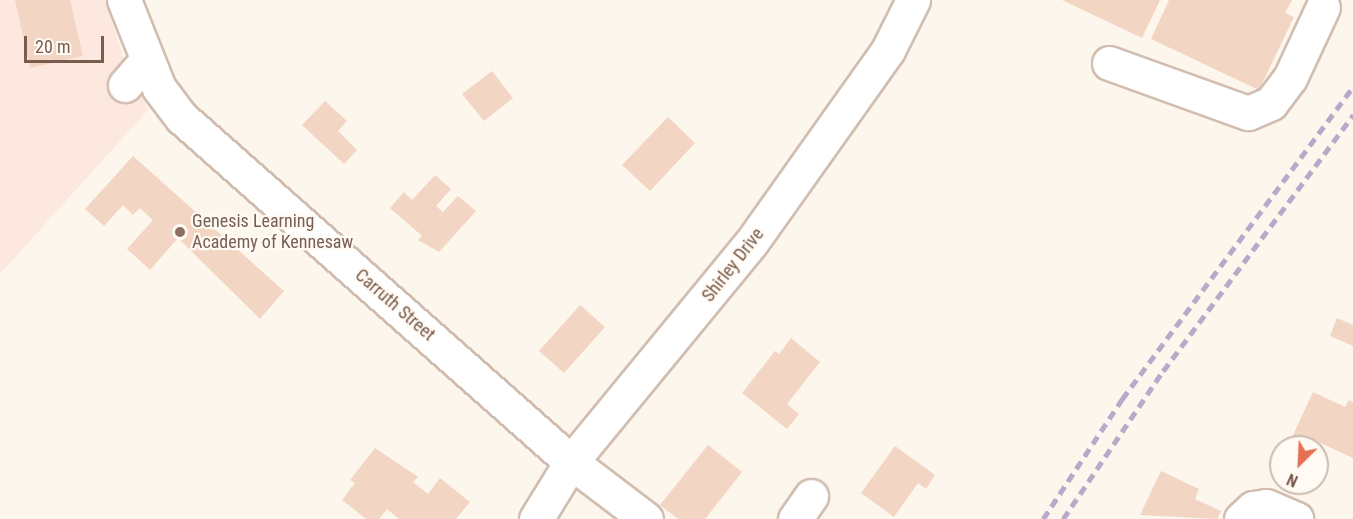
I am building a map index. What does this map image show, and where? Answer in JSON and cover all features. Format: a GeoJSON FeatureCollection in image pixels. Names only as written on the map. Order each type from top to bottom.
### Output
{"type":"FeatureCollection","features":[{"type":"Feature","properties":{"kind":"street","name":"Carruth Street"},"geometry":{"type":"LineString","coordinates":[[124,0],[146,61],[159,88],[182,118],[572,462],[646,519]]}},
{"type":"Feature","properties":{"kind":"street","name":"Shirley Drive"},"geometry":{"type":"LineString","coordinates":[[536,519],[572,462],[751,243],[895,52],[913,0]]}},
{"type":"Feature","properties":{"kind":"street"},"geometry":{"type":"LineString","coordinates":[[1109,63],[1248,113],[1271,103],[1290,78],[1323,7]]}},
{"type":"Feature","properties":{"kind":"street"},"geometry":{"type":"LineString","coordinates":[[125,85],[146,61]]}},
{"type":"Feature","properties":{"kind":"street"},"geometry":{"type":"LineString","coordinates":[[1241,519],[1253,508],[1266,506],[1296,519]]}},
{"type":"Feature","properties":{"kind":"shaded area"},"geometry":{"type":"Polygon","coordinates":[[[0,0],[106,0],[123,57],[148,110],[0,274],[0,0]]]}},
{"type":"Feature","properties":{"kind":"building"},"geometry":{"type":"Polygon","coordinates":[[[15,0],[70,0],[83,56],[30,68],[15,0]]]}},
{"type":"Feature","properties":{"kind":"building"},"geometry":{"type":"Polygon","coordinates":[[[1062,0],[1160,0],[1142,38],[1062,0]]]}},
{"type":"Feature","properties":{"kind":"building"},"geometry":{"type":"Polygon","coordinates":[[[1169,0],[1292,0],[1285,13],[1294,17],[1259,90],[1151,39],[1169,0]]]}},
{"type":"Feature","properties":{"kind":"building"},"geometry":{"type":"Polygon","coordinates":[[[492,71],[513,98],[484,121],[462,94],[492,71]]]}},
{"type":"Feature","properties":{"kind":"building"},"geometry":{"type":"Polygon","coordinates":[[[325,101],[347,121],[338,131],[357,150],[344,164],[302,125],[325,101]]]}},
{"type":"Feature","properties":{"kind":"building"},"geometry":{"type":"Polygon","coordinates":[[[668,117],[695,143],[650,191],[622,165],[668,117]]]}},
{"type":"Feature","properties":{"kind":"building","name":"Genesis Learning Academy of Kennesaw"},"geometry":{"type":"Polygon","coordinates":[[[133,156],[284,291],[260,319],[178,238],[150,270],[127,249],[153,220],[140,208],[133,215],[123,205],[104,226],[85,209],[133,156]]]}},
{"type":"Feature","properties":{"kind":"building"},"geometry":{"type":"Polygon","coordinates":[[[435,175],[451,189],[436,206],[443,212],[458,196],[476,211],[439,252],[418,240],[422,236],[390,208],[404,192],[412,200],[435,175]]]}},
{"type":"Feature","properties":{"kind":"building"},"geometry":{"type":"Polygon","coordinates":[[[580,305],[605,327],[564,373],[539,351],[580,305]]]}},
{"type":"Feature","properties":{"kind":"building"},"geometry":{"type":"Polygon","coordinates":[[[1337,318],[1353,325],[1353,346],[1330,336],[1337,318]]]}},
{"type":"Feature","properties":{"kind":"building"},"geometry":{"type":"Polygon","coordinates":[[[791,338],[820,362],[787,404],[799,414],[787,429],[742,393],[775,351],[779,354],[791,338]]]}},
{"type":"Feature","properties":{"kind":"building"},"geometry":{"type":"Polygon","coordinates":[[[1313,392],[1345,407],[1349,400],[1353,402],[1353,458],[1329,447],[1329,435],[1293,435],[1313,392]]]}},
{"type":"Feature","properties":{"kind":"building"},"geometry":{"type":"Polygon","coordinates":[[[708,445],[742,472],[705,519],[678,519],[660,505],[708,445]]]}},
{"type":"Feature","properties":{"kind":"building"},"geometry":{"type":"Polygon","coordinates":[[[895,446],[935,475],[926,489],[918,483],[894,517],[861,493],[895,446]]]}},
{"type":"Feature","properties":{"kind":"building"},"geometry":{"type":"Polygon","coordinates":[[[375,448],[418,477],[413,482],[428,494],[440,478],[470,502],[456,519],[399,519],[387,509],[379,519],[366,519],[342,500],[355,483],[350,480],[375,448]]]}},
{"type":"Feature","properties":{"kind":"building"},"geometry":{"type":"Polygon","coordinates":[[[1161,471],[1199,489],[1195,499],[1221,511],[1217,519],[1140,515],[1161,471]]]}},
{"type":"Feature","properties":{"kind":"railway"},"geometry":{"type":"LineString","coordinates":[[1043,519],[1122,399],[1353,87]]}},
{"type":"Feature","properties":{"kind":"railway"},"geometry":{"type":"LineString","coordinates":[[1063,519],[1163,371],[1353,115]]}},
{"type":"Feature","properties":{"kind":"place","name":"Genesis Learning Academy of Kennesaw"},"geometry":{"type":"Point","coordinates":[180,232]}}]}
